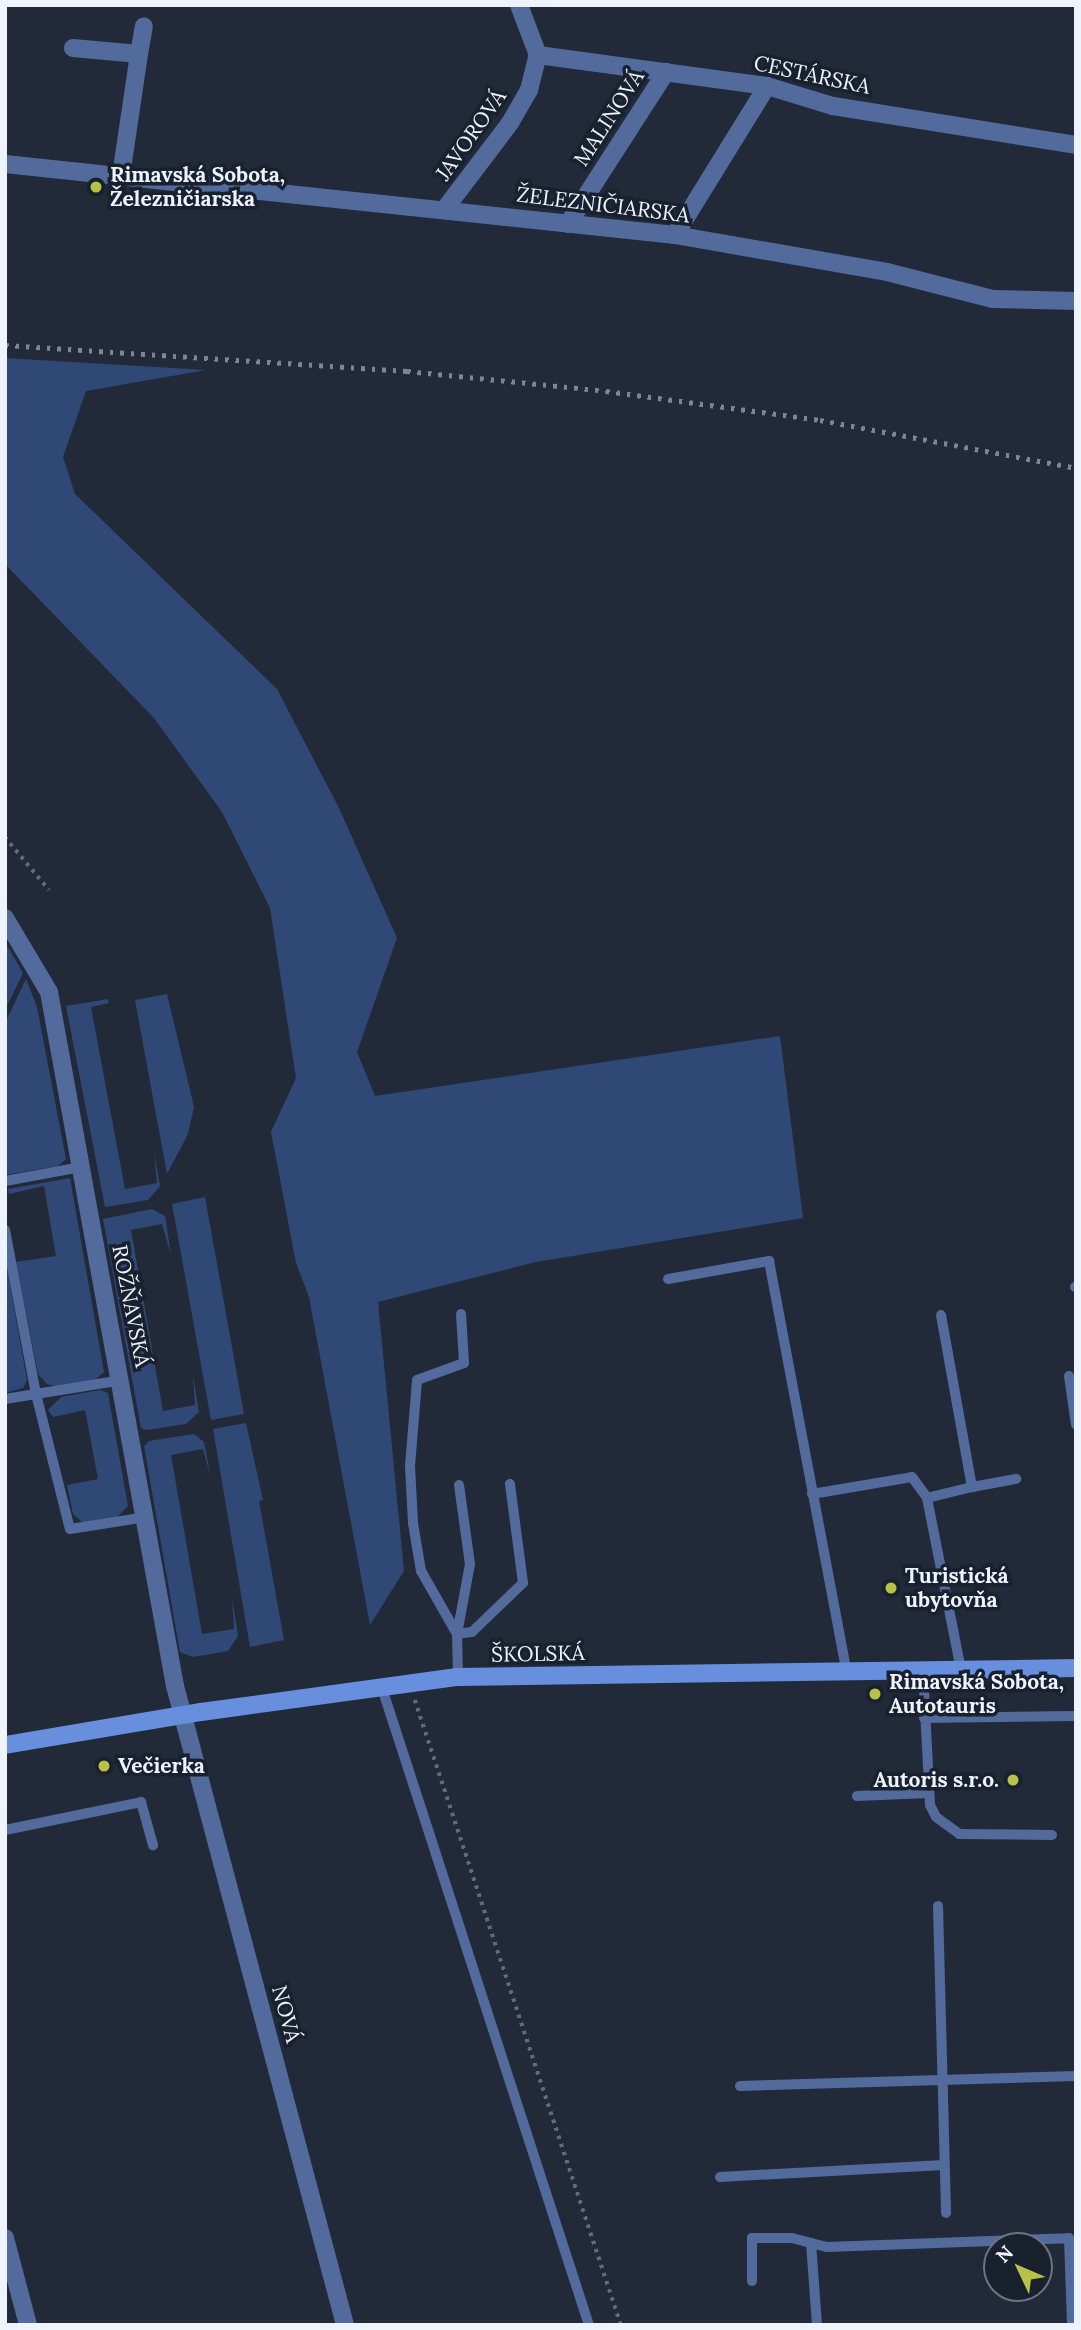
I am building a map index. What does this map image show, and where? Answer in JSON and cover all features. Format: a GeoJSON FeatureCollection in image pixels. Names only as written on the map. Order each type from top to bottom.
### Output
{"type":"FeatureCollection","features":[{"type":"Feature","properties":{"kind":"main road","name":"ŠKOLSKÁ"},"geometry":{"type":"LineString","coordinates":[[5,1745],[381,1685],[458,1677],[1076,1668]]}},
{"type":"Feature","properties":{"kind":"street"},"geometry":{"type":"LineString","coordinates":[[519,5],[538,55]]}},
{"type":"Feature","properties":{"kind":"street"},"geometry":{"type":"LineString","coordinates":[[121,176],[144,26]]}},
{"type":"Feature","properties":{"kind":"street"},"geometry":{"type":"LineString","coordinates":[[73,47],[139,54]]}},
{"type":"Feature","properties":{"kind":"street","name":"CESTÁRSKA"},"geometry":{"type":"LineString","coordinates":[[538,55],[767,86],[833,106],[1076,145]]}},
{"type":"Feature","properties":{"kind":"street","name":"JAVOROVÁ"},"geometry":{"type":"LineString","coordinates":[[444,210],[510,123],[529,90],[538,55]]}},
{"type":"Feature","properties":{"kind":"street","name":"MALINOVÁ"},"geometry":{"type":"LineString","coordinates":[[568,224],[666,72]]}},
{"type":"Feature","properties":{"kind":"street"},"geometry":{"type":"LineString","coordinates":[[675,235],[767,86]]}},
{"type":"Feature","properties":{"kind":"street","name":"ŽELEZNIČIARSKA"},"geometry":{"type":"LineString","coordinates":[[5,164],[675,235],[887,272],[993,299],[1076,301]]}},
{"type":"Feature","properties":{"kind":"street","name":"ROŽŇAVSKÁ"},"geometry":{"type":"LineString","coordinates":[[5,918],[49,992],[182,1715]]}},
{"type":"Feature","properties":{"kind":"street","name":"NOVÁ"},"geometry":{"type":"LineString","coordinates":[[182,1715],[345,2325]]}},
{"type":"Feature","properties":{"kind":"street"},"geometry":{"type":"LineString","coordinates":[[5,2238],[28,2325]]}},
{"type":"Feature","properties":{"kind":"lane"},"geometry":{"type":"LineString","coordinates":[[5,1181],[81,1167]]}},
{"type":"Feature","properties":{"kind":"lane"},"geometry":{"type":"LineString","coordinates":[[5,1230],[36,1394],[69,1530],[146,1517]]}},
{"type":"Feature","properties":{"kind":"lane"},"geometry":{"type":"LineString","coordinates":[[668,1279],[769,1261],[847,1673]]}},
{"type":"Feature","properties":{"kind":"lane"},"geometry":{"type":"LineString","coordinates":[[457,1634],[421,1571],[412,1523],[411,1466],[417,1380],[464,1363],[461,1314]]}},
{"type":"Feature","properties":{"kind":"lane"},"geometry":{"type":"LineString","coordinates":[[941,1315],[972,1487]]}},
{"type":"Feature","properties":{"kind":"lane"},"geometry":{"type":"LineString","coordinates":[[1069,1376],[1076,1425]]}},
{"type":"Feature","properties":{"kind":"lane"},"geometry":{"type":"LineString","coordinates":[[5,1399],[122,1380]]}},
{"type":"Feature","properties":{"kind":"lane"},"geometry":{"type":"LineString","coordinates":[[812,1494],[912,1477],[927,1498],[961,1670]]}},
{"type":"Feature","properties":{"kind":"lane"},"geometry":{"type":"LineString","coordinates":[[927,1498],[1016,1479]]}},
{"type":"Feature","properties":{"kind":"lane"},"geometry":{"type":"LineString","coordinates":[[457,1634],[472,1632],[523,1583],[510,1484]]}},
{"type":"Feature","properties":{"kind":"lane"},"geometry":{"type":"LineString","coordinates":[[458,1485],[470,1564],[457,1634],[458,1677]]}},
{"type":"Feature","properties":{"kind":"lane"},"geometry":{"type":"LineString","coordinates":[[923,1671],[929,1793],[936,1816],[959,1834],[1052,1835]]}},
{"type":"Feature","properties":{"kind":"lane"},"geometry":{"type":"LineString","coordinates":[[381,1685],[589,2325]]}},
{"type":"Feature","properties":{"kind":"lane"},"geometry":{"type":"LineString","coordinates":[[924,1718],[1076,1716]]}},
{"type":"Feature","properties":{"kind":"lane"},"geometry":{"type":"LineString","coordinates":[[857,1796],[929,1793]]}},
{"type":"Feature","properties":{"kind":"lane"},"geometry":{"type":"LineString","coordinates":[[5,1830],[141,1802],[153,1846]]}},
{"type":"Feature","properties":{"kind":"lane"},"geometry":{"type":"LineString","coordinates":[[938,1906],[946,2213]]}},
{"type":"Feature","properties":{"kind":"lane"},"geometry":{"type":"LineString","coordinates":[[740,2086],[1076,2076]]}},
{"type":"Feature","properties":{"kind":"lane"},"geometry":{"type":"LineString","coordinates":[[720,2177],[944,2165]]}},
{"type":"Feature","properties":{"kind":"lane"},"geometry":{"type":"LineString","coordinates":[[752,2281],[752,2238],[792,2238],[827,2247],[1069,2238],[1072,2325]]}},
{"type":"Feature","properties":{"kind":"lane"},"geometry":{"type":"LineString","coordinates":[[811,2243],[817,2325]]}},
{"type":"Feature","properties":{"kind":"path"},"geometry":{"type":"LineString","coordinates":[[5,838],[49,890]]}},
{"type":"Feature","properties":{"kind":"path"},"geometry":{"type":"LineString","coordinates":[[411,1681],[468,1870],[621,2325]]}},
{"type":"Feature","properties":{"kind":"shaded area"},"geometry":{"type":"Polygon","coordinates":[[[5,358],[206,370],[86,391],[63,457],[75,494],[277,689],[339,808],[397,938],[357,1052],[375,1096],[780,1036],[803,1218],[536,1262],[378,1302],[404,1571],[370,1625],[309,1297],[296,1263],[271,1132],[296,1078],[270,908],[222,812],[154,718],[5,564],[5,358]]]}},
{"type":"Feature","properties":{"kind":"shaded area"},"geometry":{"type":"Polygon","coordinates":[[[5,942],[23,973],[5,1010],[5,942]]]}},
{"type":"Feature","properties":{"kind":"shaded area"},"geometry":{"type":"Polygon","coordinates":[[[26,979],[37,1007],[66,1159],[58,1166],[5,1175],[5,1023],[26,979]]]}},
{"type":"Feature","properties":{"kind":"shaded area"},"geometry":{"type":"Polygon","coordinates":[[[167,994],[194,1107],[188,1134],[167,1174],[135,1000],[167,994]]]}},
{"type":"Feature","properties":{"kind":"shaded area"},"geometry":{"type":"Polygon","coordinates":[[[108,999],[109,1003],[91,1007],[125,1189],[157,1183],[154,1152],[160,1186],[148,1200],[105,1207],[66,1006],[108,999]]]}},
{"type":"Feature","properties":{"kind":"shaded area"},"geometry":{"type":"Polygon","coordinates":[[[70,1178],[104,1372],[95,1380],[59,1387],[47,1384],[38,1374],[16,1262],[56,1256],[44,1186],[9,1194],[8,1189],[70,1178]]]}},
{"type":"Feature","properties":{"kind":"shaded area"},"geometry":{"type":"Polygon","coordinates":[[[205,1197],[244,1414],[211,1420],[172,1204],[205,1197]]]}},
{"type":"Feature","properties":{"kind":"shaded area"},"geometry":{"type":"Polygon","coordinates":[[[152,1209],[165,1216],[171,1255],[162,1224],[131,1230],[163,1411],[195,1405],[193,1375],[199,1412],[186,1424],[146,1430],[141,1428],[103,1219],[152,1209]]]}},
{"type":"Feature","properties":{"kind":"shaded area"},"geometry":{"type":"Polygon","coordinates":[[[5,1257],[27,1380],[23,1388],[5,1393],[5,1257]]]}},
{"type":"Feature","properties":{"kind":"shaded area"},"geometry":{"type":"Polygon","coordinates":[[[100,1390],[108,1393],[128,1506],[117,1517],[83,1523],[73,1514],[67,1485],[98,1479],[85,1410],[53,1417],[48,1410],[61,1397],[100,1390]]]}},
{"type":"Feature","properties":{"kind":"shaded area"},"geometry":{"type":"Polygon","coordinates":[[[246,1423],[263,1500],[259,1501],[284,1640],[250,1647],[213,1429],[246,1423]]]}},
{"type":"Feature","properties":{"kind":"shaded area"},"geometry":{"type":"Polygon","coordinates":[[[194,1434],[204,1442],[211,1478],[203,1449],[171,1455],[202,1634],[234,1629],[232,1598],[238,1636],[228,1651],[193,1657],[180,1652],[144,1446],[149,1441],[194,1434]]]}},
{"type":"Feature","properties":{"kind":"railway"},"geometry":{"type":"LineString","coordinates":[[5,345],[407,371],[606,391],[820,420],[1076,468]]}},
{"type":"Feature","properties":{"kind":"place","name":"Rimavská Sobota, Železničiarska"},"geometry":{"type":"Point","coordinates":[96,187]}},
{"type":"Feature","properties":{"kind":"place","name":"Turistická ubytovňa"},"geometry":{"type":"Point","coordinates":[891,1588]}},
{"type":"Feature","properties":{"kind":"place","name":"Rimavská Sobota, Autotauris"},"geometry":{"type":"Point","coordinates":[875,1694]}},
{"type":"Feature","properties":{"kind":"place","name":"Večierka"},"geometry":{"type":"Point","coordinates":[104,1766]}},
{"type":"Feature","properties":{"kind":"place","name":"Autoris s.r.o."},"geometry":{"type":"Point","coordinates":[1013,1780]}}]}
